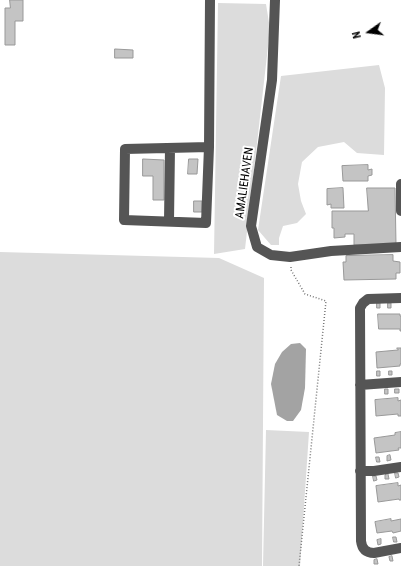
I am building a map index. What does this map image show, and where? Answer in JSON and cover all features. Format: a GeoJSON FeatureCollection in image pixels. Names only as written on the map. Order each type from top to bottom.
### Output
{"type":"FeatureCollection","features":[{"type":"Feature","properties":{"kind":"street"},"geometry":{"type":"LineString","coordinates":[[209,147],[125,149],[124,220],[206,222],[209,147],[210,0]]}},
{"type":"Feature","properties":{"kind":"street","name":"AMALIEHAVEN"},"geometry":{"type":"LineString","coordinates":[[275,0],[272,80],[251,226],[256,247],[271,255],[290,257],[331,251],[401,247]]}},
{"type":"Feature","properties":{"kind":"street"},"geometry":{"type":"LineString","coordinates":[[170,148],[170,221]]}},
{"type":"Feature","properties":{"kind":"street"},"geometry":{"type":"LineString","coordinates":[[401,184],[401,211]]}},
{"type":"Feature","properties":{"kind":"street"},"geometry":{"type":"LineString","coordinates":[[401,298],[368,299],[365,300],[361,306],[360,385],[360,536],[363,549],[366,552],[374,553],[401,548]]}},
{"type":"Feature","properties":{"kind":"street"},"geometry":{"type":"LineString","coordinates":[[360,385],[401,382]]}},
{"type":"Feature","properties":{"kind":"street"},"geometry":{"type":"LineString","coordinates":[[360,471],[374,471],[401,467]]}},
{"type":"Feature","properties":{"kind":"path"},"geometry":{"type":"LineString","coordinates":[[290,257],[291,270],[305,294],[326,301],[299,566]]}},
{"type":"Feature","properties":{"kind":"shaded area"},"geometry":{"type":"Polygon","coordinates":[[[218,3],[266,4],[270,29],[245,249],[214,254],[218,3]]]}},
{"type":"Feature","properties":{"kind":"shaded area"},"geometry":{"type":"Polygon","coordinates":[[[379,65],[385,88],[384,155],[357,153],[344,142],[318,147],[302,162],[298,184],[301,201],[306,214],[297,223],[283,226],[279,238],[279,245],[271,245],[258,230],[281,76],[379,65]]]}},
{"type":"Feature","properties":{"kind":"shaded area"},"geometry":{"type":"Polygon","coordinates":[[[0,252],[219,258],[264,278],[262,566],[0,566],[0,252]]]}},
{"type":"Feature","properties":{"kind":"shaded area"},"geometry":{"type":"Polygon","coordinates":[[[300,343],[306,349],[305,388],[301,410],[293,421],[287,421],[277,415],[271,384],[275,364],[282,352],[291,344],[300,343]]]}},
{"type":"Feature","properties":{"kind":"shaded area"},"geometry":{"type":"Polygon","coordinates":[[[266,430],[309,432],[300,566],[263,566],[266,430]]]}},
{"type":"Feature","properties":{"kind":"building"},"geometry":{"type":"Polygon","coordinates":[[[10,0],[23,0],[23,21],[15,21],[15,45],[5,45],[5,8],[10,8],[10,0]]]}},
{"type":"Feature","properties":{"kind":"building"},"geometry":{"type":"Polygon","coordinates":[[[115,49],[133,50],[133,58],[115,58],[115,49]]]}},
{"type":"Feature","properties":{"kind":"building"},"geometry":{"type":"Polygon","coordinates":[[[143,159],[164,160],[164,200],[153,200],[153,176],[143,176],[143,159]]]}},
{"type":"Feature","properties":{"kind":"building"},"geometry":{"type":"Polygon","coordinates":[[[189,159],[198,159],[197,174],[188,174],[189,159]]]}},
{"type":"Feature","properties":{"kind":"building"},"geometry":{"type":"Polygon","coordinates":[[[368,165],[368,170],[372,169],[372,175],[368,176],[368,181],[343,181],[342,166],[368,165]]]}},
{"type":"Feature","properties":{"kind":"building"},"geometry":{"type":"Polygon","coordinates":[[[343,188],[344,208],[331,208],[331,204],[327,205],[327,189],[343,188]]]}},
{"type":"Feature","properties":{"kind":"building"},"geometry":{"type":"Polygon","coordinates":[[[367,188],[395,188],[396,245],[354,245],[354,234],[345,234],[345,237],[334,238],[334,228],[332,228],[332,211],[368,211],[367,188]]]}},
{"type":"Feature","properties":{"kind":"building"},"geometry":{"type":"Polygon","coordinates":[[[194,201],[202,201],[202,212],[194,212],[194,201]]]}},
{"type":"Feature","properties":{"kind":"building"},"geometry":{"type":"Polygon","coordinates":[[[393,255],[393,261],[400,262],[400,273],[396,273],[396,279],[344,280],[343,262],[346,262],[346,256],[393,255]]]}},
{"type":"Feature","properties":{"kind":"building"},"geometry":{"type":"Polygon","coordinates":[[[377,303],[380,303],[380,308],[377,308],[377,303]]]}},
{"type":"Feature","properties":{"kind":"building"},"geometry":{"type":"Polygon","coordinates":[[[388,303],[391,303],[391,308],[388,308],[388,303]]]}},
{"type":"Feature","properties":{"kind":"building"},"geometry":{"type":"Polygon","coordinates":[[[378,314],[400,314],[401,331],[400,329],[379,329],[378,314]]]}},
{"type":"Feature","properties":{"kind":"building"},"geometry":{"type":"Polygon","coordinates":[[[397,348],[401,348],[400,366],[377,368],[376,352],[398,350],[397,348]]]}},
{"type":"Feature","properties":{"kind":"building"},"geometry":{"type":"Polygon","coordinates":[[[377,371],[380,371],[380,376],[377,376],[377,371]]]}},
{"type":"Feature","properties":{"kind":"building"},"geometry":{"type":"Polygon","coordinates":[[[389,371],[392,371],[392,375],[389,375],[389,371]]]}},
{"type":"Feature","properties":{"kind":"building"},"geometry":{"type":"Polygon","coordinates":[[[385,389],[388,389],[388,394],[385,394],[385,389]]]}},
{"type":"Feature","properties":{"kind":"building"},"geometry":{"type":"Polygon","coordinates":[[[395,389],[399,389],[399,393],[395,393],[395,389]]]}},
{"type":"Feature","properties":{"kind":"building"},"geometry":{"type":"Polygon","coordinates":[[[398,398],[398,401],[401,400],[401,416],[398,416],[398,414],[376,416],[375,400],[398,398]]]}},
{"type":"Feature","properties":{"kind":"building"},"geometry":{"type":"Polygon","coordinates":[[[401,432],[401,448],[398,448],[399,450],[376,453],[374,438],[395,435],[395,433],[401,432]]]}},
{"type":"Feature","properties":{"kind":"building"},"geometry":{"type":"Polygon","coordinates":[[[390,455],[391,460],[387,461],[387,456],[390,455]]]}},
{"type":"Feature","properties":{"kind":"building"},"geometry":{"type":"Polygon","coordinates":[[[376,457],[379,457],[380,462],[377,462],[376,457]]]}},
{"type":"Feature","properties":{"kind":"building"},"geometry":{"type":"Polygon","coordinates":[[[395,473],[398,473],[399,477],[396,478],[395,473]]]}},
{"type":"Feature","properties":{"kind":"building"},"geometry":{"type":"Polygon","coordinates":[[[388,474],[389,479],[385,479],[385,475],[388,474]]]}},
{"type":"Feature","properties":{"kind":"building"},"geometry":{"type":"Polygon","coordinates":[[[373,476],[376,476],[377,480],[374,481],[373,476]]]}},
{"type":"Feature","properties":{"kind":"building"},"geometry":{"type":"Polygon","coordinates":[[[398,483],[398,486],[401,485],[401,500],[378,502],[376,486],[398,483]]]}},
{"type":"Feature","properties":{"kind":"building"},"geometry":{"type":"Polygon","coordinates":[[[391,519],[391,521],[401,519],[401,531],[393,533],[392,531],[377,533],[375,522],[391,519]]]}},
{"type":"Feature","properties":{"kind":"building"},"geometry":{"type":"Polygon","coordinates":[[[393,537],[396,537],[397,542],[394,542],[393,537]]]}},
{"type":"Feature","properties":{"kind":"building"},"geometry":{"type":"Polygon","coordinates":[[[381,539],[381,544],[378,545],[377,540],[381,539]]]}},
{"type":"Feature","properties":{"kind":"building"},"geometry":{"type":"Polygon","coordinates":[[[392,556],[393,561],[390,561],[389,557],[392,556]]]}},
{"type":"Feature","properties":{"kind":"building"},"geometry":{"type":"Polygon","coordinates":[[[377,559],[378,564],[374,564],[374,560],[377,559]]]}}]}
